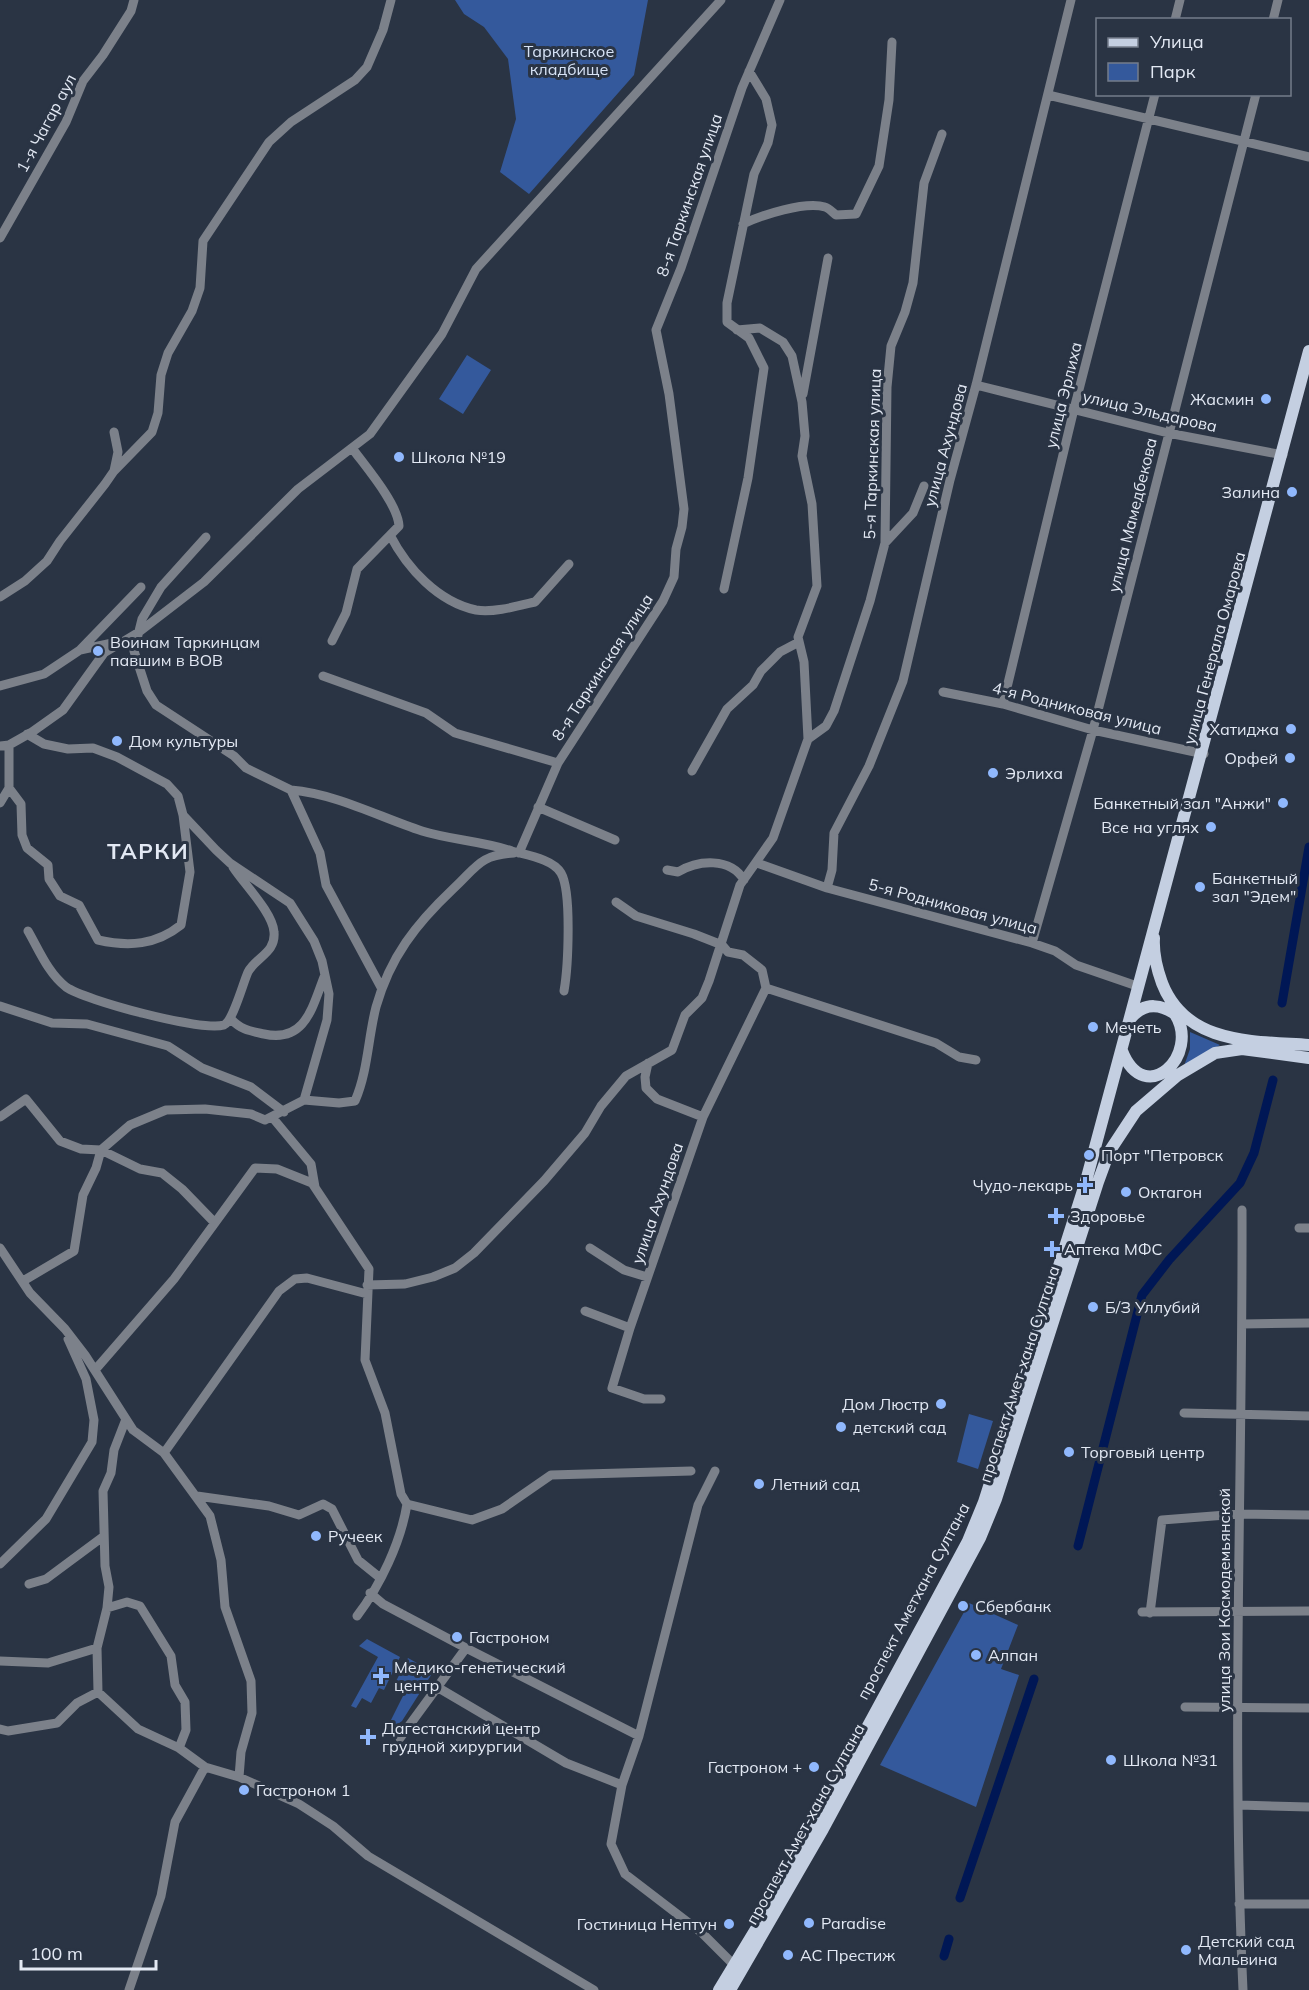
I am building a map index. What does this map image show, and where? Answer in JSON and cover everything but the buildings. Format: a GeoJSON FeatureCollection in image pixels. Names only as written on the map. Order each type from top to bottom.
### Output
{"type":"FeatureCollection","features":[{"type":"Feature","properties":{"kind":"main road","name":"улица Генерала Омарова"},"geometry":{"type":"LineString","coordinates":[[1128,1021],[1203,754],[1309,353]]}},
{"type":"Feature","properties":{"kind":"main road"},"geometry":{"type":"LineString","coordinates":[[1092,1181],[1136,1111],[1162,1088],[1173,1073],[1181,1044],[1179,1017],[1161,980],[1150,949]]}},
{"type":"Feature","properties":{"kind":"main road"},"geometry":{"type":"LineString","coordinates":[[1092,1181],[1101,1123],[1122,1051],[1128,1021],[1142,1007],[1162,1006],[1206,1032],[1241,1040],[1309,1045]]}},
{"type":"Feature","properties":{"kind":"main road"},"geometry":{"type":"LineString","coordinates":[[1122,1051],[1132,1069],[1153,1077],[1173,1073],[1215,1053],[1235,1050],[1309,1058]]}},
{"type":"Feature","properties":{"kind":"main road","name":"проспект Аметхана Султана"},"geometry":{"type":"LineString","coordinates":[[719,1990],[737,1969],[968,1541],[984,1502],[1092,1181]]}},
{"type":"Feature","properties":{"kind":"main road"},"geometry":{"type":"LineString","coordinates":[[730,1990],[737,1969]]}},
{"type":"Feature","properties":{"kind":"street","name":"1-я Чагар аул"},"geometry":{"type":"LineString","coordinates":[[0,238],[66,122],[83,81],[103,56],[130,11],[134,0]]}},
{"type":"Feature","properties":{"kind":"street"},"geometry":{"type":"LineString","coordinates":[[0,597],[25,581],[47,561],[60,540],[114,471],[152,432],[158,413],[160,375],[168,353],[188,319],[200,288],[203,241],[269,142],[291,122],[354,80],[367,67],[383,30],[391,0]]}},
{"type":"Feature","properties":{"kind":"street"},"geometry":{"type":"LineString","coordinates":[[27,734],[44,744],[68,749],[93,748],[117,757],[167,784],[178,796],[183,815],[190,872],[181,925],[167,936],[133,945],[98,940],[79,905],[60,896],[49,879],[48,865],[27,848],[21,835],[21,804],[9,788],[4,746],[63,710],[104,653],[139,632],[204,582],[298,489],[370,434],[442,334],[476,269],[721,0]]}},
{"type":"Feature","properties":{"kind":"street","name":"8-я Таркинская улица"},"geometry":{"type":"LineString","coordinates":[[519,853],[558,763],[622,662],[638,643],[674,577],[675,549],[682,527],[684,509],[669,394],[656,330],[681,268],[748,71],[780,0]]}},
{"type":"Feature","properties":{"kind":"street","name":"улица Ахундова"},"geometry":{"type":"LineString","coordinates":[[828,888],[832,870],[834,833],[869,766],[903,681],[950,480],[976,385],[1071,0]]}},
{"type":"Feature","properties":{"kind":"street"},"geometry":{"type":"LineString","coordinates":[[1175,18],[1180,0]]}},
{"type":"Feature","properties":{"kind":"street"},"geometry":{"type":"LineString","coordinates":[[1274,18],[1278,0]]}},
{"type":"Feature","properties":{"kind":"street"},"geometry":{"type":"LineString","coordinates":[[743,224],[790,207],[825,207],[836,215],[856,214],[879,166],[889,100],[892,42]]}},
{"type":"Feature","properties":{"kind":"street"},"geometry":{"type":"LineString","coordinates":[[724,589],[751,459],[764,368],[749,338],[727,322],[727,303],[754,174],[768,142],[772,125],[766,99],[748,71]]}},
{"type":"Feature","properties":{"kind":"street"},"geometry":{"type":"LineString","coordinates":[[1048,95],[1244,144],[1309,157]]}},
{"type":"Feature","properties":{"kind":"street","name":"улица Эрлиха"},"geometry":{"type":"LineString","coordinates":[[1003,704],[1074,410],[1154,96]]}},
{"type":"Feature","properties":{"kind":"street","name":"улица Мамедбекова"},"geometry":{"type":"LineString","coordinates":[[1032,943],[1093,730],[1256,96]]}},
{"type":"Feature","properties":{"kind":"street","name":"5-я Таркинская улица"},"geometry":{"type":"LineString","coordinates":[[164,1453],[279,1291],[295,1279],[307,1278],[367,1289],[405,1284],[433,1277],[455,1268],[474,1253],[544,1181],[585,1133],[601,1106],[626,1076],[672,1050],[685,1015],[702,998],[716,954],[722,945],[732,905],[744,880],[774,838],[808,739],[826,726],[834,711],[873,593],[885,543],[887,387],[891,346],[906,312],[913,283],[924,183],[942,134]]}},
{"type":"Feature","properties":{"kind":"street"},"geometry":{"type":"LineString","coordinates":[[802,402],[808,354],[816,332],[818,307],[828,258]]}},
{"type":"Feature","properties":{"kind":"street"},"geometry":{"type":"LineString","coordinates":[[737,330],[760,327],[783,342],[792,356],[802,402],[805,436],[802,456],[805,480],[812,504],[817,586],[798,637],[804,662],[808,739]]}},
{"type":"Feature","properties":{"kind":"street","name":"улица Эльдарова"},"geometry":{"type":"LineString","coordinates":[[976,385],[1168,433],[1282,455]]}},
{"type":"Feature","properties":{"kind":"street"},"geometry":{"type":"LineString","coordinates":[[114,432],[118,452],[114,471]]}},
{"type":"Feature","properties":{"kind":"street"},"geometry":{"type":"LineString","coordinates":[[332,641],[346,613],[357,569],[399,526],[399,519],[352,448]]}},
{"type":"Feature","properties":{"kind":"street"},"geometry":{"type":"LineString","coordinates":[[885,543],[913,513],[924,486]]}},
{"type":"Feature","properties":{"kind":"street"},"geometry":{"type":"LineString","coordinates":[[390,536],[410,568],[452,600],[476,610],[536,602],[569,564]]}},
{"type":"Feature","properties":{"kind":"street"},"geometry":{"type":"LineString","coordinates":[[206,537],[161,587],[142,619],[134,651],[147,692],[156,705],[234,756],[246,768],[291,790],[307,791],[383,815],[423,831],[488,843],[550,864],[560,871],[566,896],[568,967],[564,991]]}},
{"type":"Feature","properties":{"kind":"street"},"geometry":{"type":"LineString","coordinates":[[0,686],[44,674],[80,650],[141,587]]}},
{"type":"Feature","properties":{"kind":"street"},"geometry":{"type":"LineString","coordinates":[[80,650],[126,640]]}},
{"type":"Feature","properties":{"kind":"street"},"geometry":{"type":"LineString","coordinates":[[692,771],[727,709],[753,685],[761,671],[780,652],[800,642]]}},
{"type":"Feature","properties":{"kind":"street"},"geometry":{"type":"LineString","coordinates":[[323,676],[426,713],[455,733],[558,763]]}},
{"type":"Feature","properties":{"kind":"street","name":"4-я Родниковая улица"},"geometry":{"type":"LineString","coordinates":[[943,692],[1003,704],[1093,730],[1203,754]]}},
{"type":"Feature","properties":{"kind":"street"},"geometry":{"type":"LineString","coordinates":[[0,803],[9,788]]}},
{"type":"Feature","properties":{"kind":"street"},"geometry":{"type":"LineString","coordinates":[[291,790],[320,853],[326,885],[382,989]]}},
{"type":"Feature","properties":{"kind":"street"},"geometry":{"type":"LineString","coordinates":[[538,807],[615,840]]}},
{"type":"Feature","properties":{"kind":"street"},"geometry":{"type":"LineString","coordinates":[[28,931],[53,975],[68,988],[138,1012],[179,1023],[223,1025],[231,1019],[247,976],[273,945],[274,932],[270,918],[230,863],[183,815]]}},
{"type":"Feature","properties":{"kind":"street"},"geometry":{"type":"LineString","coordinates":[[23,1281],[74,1251],[83,1195],[96,1168],[101,1150],[130,1125],[166,1110],[205,1109],[251,1114],[265,1120],[304,1100],[339,1103],[355,1101],[362,1085],[376,1008],[399,953],[421,920],[487,856],[519,853]]}},
{"type":"Feature","properties":{"kind":"street"},"geometry":{"type":"LineString","coordinates":[[230,863],[290,903],[314,941],[322,961],[329,994],[327,1020],[304,1100]]}},
{"type":"Feature","properties":{"kind":"street"},"geometry":{"type":"LineString","coordinates":[[668,870],[678,872],[692,864],[711,863],[732,867],[744,880]]}},
{"type":"Feature","properties":{"kind":"street","name":"5-я Родниковая улица"},"geometry":{"type":"LineString","coordinates":[[757,863],[828,888],[1032,943],[1055,951],[1076,965],[1137,986]]}},
{"type":"Feature","properties":{"kind":"street"},"geometry":{"type":"LineString","coordinates":[[616,902],[636,916],[670,925],[722,945],[728,951],[743,955],[762,970],[766,988],[936,1043],[959,1057],[976,1060]]}},
{"type":"Feature","properties":{"kind":"street"},"geometry":{"type":"LineString","coordinates":[[231,1019],[241,1029],[280,1037],[296,1031],[310,1013],[324,977]]}},
{"type":"Feature","properties":{"kind":"street","name":"улица Ахундова"},"geometry":{"type":"LineString","coordinates":[[662,1399],[644,1399],[612,1388],[647,1277],[703,1118],[766,988]]}},
{"type":"Feature","properties":{"kind":"street"},"geometry":{"type":"LineString","coordinates":[[0,1006],[52,1023],[87,1024],[168,1046],[202,1068],[251,1087],[284,1112]]}},
{"type":"Feature","properties":{"kind":"street"},"geometry":{"type":"LineString","coordinates":[[648,1063],[645,1077],[646,1088],[657,1099],[703,1118]]}},
{"type":"Feature","properties":{"kind":"street"},"geometry":{"type":"LineString","coordinates":[[0,1118],[26,1099],[60,1141],[81,1149],[101,1150],[140,1169],[162,1173],[182,1189],[215,1223]]}},
{"type":"Feature","properties":{"kind":"street"},"geometry":{"type":"LineString","coordinates":[[272,1117],[311,1164],[315,1187]]}},
{"type":"Feature","properties":{"kind":"street"},"geometry":{"type":"LineString","coordinates":[[95,1370],[174,1279],[255,1168],[277,1169],[312,1183],[369,1269],[365,1360],[385,1413],[400,1494],[408,1504],[472,1520],[502,1509],[551,1475],[691,1471]]}},
{"type":"Feature","properties":{"kind":"street","name":"улица Зои Космодемьянской"},"geometry":{"type":"LineString","coordinates":[[1242,1210],[1237,1610],[1239,1904],[1243,1990]]}},
{"type":"Feature","properties":{"kind":"street"},"geometry":{"type":"LineString","coordinates":[[0,1248],[30,1293],[65,1329],[95,1370],[133,1430],[164,1453],[210,1516],[216,1533],[225,1607],[250,1681],[252,1713],[241,1752],[239,1777]]}},
{"type":"Feature","properties":{"kind":"street"},"geometry":{"type":"LineString","coordinates":[[590,1248],[624,1270],[647,1277]]}},
{"type":"Feature","properties":{"kind":"street"},"geometry":{"type":"LineString","coordinates":[[585,1311],[630,1328]]}},
{"type":"Feature","properties":{"kind":"street"},"geometry":{"type":"LineString","coordinates":[[1242,1324],[1309,1323]]}},
{"type":"Feature","properties":{"kind":"street"},"geometry":{"type":"LineString","coordinates":[[0,1564],[46,1519],[92,1442],[94,1420],[86,1379],[65,1329]]}},
{"type":"Feature","properties":{"kind":"street"},"geometry":{"type":"LineString","coordinates":[[1184,1413],[1309,1416]]}},
{"type":"Feature","properties":{"kind":"street"},"geometry":{"type":"LineString","coordinates":[[126,1419],[114,1450],[111,1473],[103,1491],[105,1566],[109,1587],[98,1648],[98,1692],[138,1729],[179,1748],[205,1767],[239,1777],[316,1814],[351,1839],[368,1856],[594,1990]]}},
{"type":"Feature","properties":{"kind":"street"},"geometry":{"type":"LineString","coordinates":[[715,1471],[698,1505],[639,1736],[622,1785],[611,1844],[625,1874],[702,1933],[737,1969]]}},
{"type":"Feature","properties":{"kind":"street"},"geometry":{"type":"LineString","coordinates":[[197,1496],[269,1506],[299,1515],[323,1504],[332,1509],[358,1560],[379,1576]]}},
{"type":"Feature","properties":{"kind":"street"},"geometry":{"type":"LineString","coordinates":[[357,1616],[405,1521],[408,1504]]}},
{"type":"Feature","properties":{"kind":"street"},"geometry":{"type":"LineString","coordinates":[[1309,1515],[1239,1514],[1162,1520],[1146,1613],[1237,1610],[1309,1611]]}},
{"type":"Feature","properties":{"kind":"street"},"geometry":{"type":"LineString","coordinates":[[29,1584],[46,1580],[105,1536]]}},
{"type":"Feature","properties":{"kind":"street"},"geometry":{"type":"LineString","coordinates":[[370,1593],[384,1604],[466,1648],[639,1736]]}},
{"type":"Feature","properties":{"kind":"street"},"geometry":{"type":"LineString","coordinates":[[107,1608],[127,1602],[141,1606],[171,1656],[175,1685],[185,1702],[186,1730],[179,1748]]}},
{"type":"Feature","properties":{"kind":"street"},"geometry":{"type":"LineString","coordinates":[[0,1661],[48,1664],[98,1648]]}},
{"type":"Feature","properties":{"kind":"street"},"geometry":{"type":"LineString","coordinates":[[400,1738],[466,1648]]}},
{"type":"Feature","properties":{"kind":"street"},"geometry":{"type":"LineString","coordinates":[[437,1687],[566,1763],[622,1785]]}},
{"type":"Feature","properties":{"kind":"street"},"geometry":{"type":"LineString","coordinates":[[0,1729],[8,1731],[57,1723],[77,1703],[98,1692]]}},
{"type":"Feature","properties":{"kind":"street"},"geometry":{"type":"LineString","coordinates":[[1185,1707],[1309,1708]]}},
{"type":"Feature","properties":{"kind":"street"},"geometry":{"type":"LineString","coordinates":[[129,1990],[161,1896],[175,1822],[205,1767]]}},
{"type":"Feature","properties":{"kind":"street"},"geometry":{"type":"LineString","coordinates":[[1239,1806],[1309,1807]]}},
{"type":"Feature","properties":{"kind":"street"},"geometry":{"type":"LineString","coordinates":[[1239,1904],[1309,1904]]}},
{"type":"Feature","properties":{"kind":"green space","name":"Таркинское кладбище"},"geometry":{"type":"Polygon","coordinates":[[[455,0],[648,0],[634,75],[529,194],[500,172],[516,119],[508,59],[484,27],[464,14],[455,0]]]}},
{"type":"Feature","properties":{"kind":"green space"},"geometry":{"type":"Polygon","coordinates":[[[467,355],[491,370],[463,414],[439,399],[467,355]]]}},
{"type":"Feature","properties":{"kind":"green space"},"geometry":{"type":"Polygon","coordinates":[[[1190,1032],[1220,1045],[1184,1066],[1190,1049],[1190,1032]]]}},
{"type":"Feature","properties":{"kind":"green space"},"geometry":{"type":"Polygon","coordinates":[[[969,1414],[993,1421],[978,1469],[957,1462],[969,1414]]]}},
{"type":"Feature","properties":{"kind":"green space"},"geometry":{"type":"Polygon","coordinates":[[[969,1603],[1018,1625],[1001,1669],[1019,1675],[976,1807],[880,1765],[969,1603]]]}},
{"type":"Feature","properties":{"kind":"green space"},"geometry":{"type":"Polygon","coordinates":[[[367,1639],[400,1657],[384,1690],[379,1688],[371,1703],[362,1698],[356,1708],[351,1706],[378,1657],[359,1646],[367,1639]]]}},
{"type":"Feature","properties":{"kind":"green space"},"geometry":{"type":"Polygon","coordinates":[[[408,1658],[433,1672],[402,1721],[395,1726],[389,1724],[404,1694],[393,1687],[408,1658]]]}},
{"type":"Feature","properties":{"kind":"waterway"},"geometry":{"type":"LineString","coordinates":[[1282,1003],[1309,847]]}},
{"type":"Feature","properties":{"kind":"waterway"},"geometry":{"type":"LineString","coordinates":[[1078,1546],[1142,1295],[1169,1260],[1240,1183],[1254,1153],[1273,1080]]}},
{"type":"Feature","properties":{"kind":"waterway"},"geometry":{"type":"LineString","coordinates":[[960,1898],[1034,1679]]}},
{"type":"Feature","properties":{"kind":"waterway"},"geometry":{"type":"LineString","coordinates":[[944,1956],[949,1939]]}},
{"type":"Feature","properties":{"kind":"place","name":"Жасмин"},"geometry":{"type":"Point","coordinates":[1266,399]}},
{"type":"Feature","properties":{"kind":"place","name":"Школа №19"},"geometry":{"type":"Point","coordinates":[399,457]}},
{"type":"Feature","properties":{"kind":"place","name":"Залина"},"geometry":{"type":"Point","coordinates":[1292,492]}},
{"type":"Feature","properties":{"kind":"place","name":"Воинам Таркинцам павшим в ВОВ"},"geometry":{"type":"Point","coordinates":[98,651]}},
{"type":"Feature","properties":{"kind":"place","name":"Хатиджа"},"geometry":{"type":"Point","coordinates":[1291,729]}},
{"type":"Feature","properties":{"kind":"place","name":"Дом культуры"},"geometry":{"type":"Point","coordinates":[117,741]}},
{"type":"Feature","properties":{"kind":"place","name":"Орфей"},"geometry":{"type":"Point","coordinates":[1290,758]}},
{"type":"Feature","properties":{"kind":"place","name":"Эрлиха"},"geometry":{"type":"Point","coordinates":[993,773]}},
{"type":"Feature","properties":{"kind":"place","name":"Банкетный зал \"Анжи\""},"geometry":{"type":"Point","coordinates":[1283,803]}},
{"type":"Feature","properties":{"kind":"place","name":"Все на углях"},"geometry":{"type":"Point","coordinates":[1211,827]}},
{"type":"Feature","properties":{"kind":"place","name":"Банкетный зал \"Эдем\""},"geometry":{"type":"Point","coordinates":[1200,887]}},
{"type":"Feature","properties":{"kind":"place","name":"Мечеть"},"geometry":{"type":"Point","coordinates":[1093,1027]}},
{"type":"Feature","properties":{"kind":"place","name":"Порт \"Петровск"},"geometry":{"type":"Point","coordinates":[1089,1155]}},
{"type":"Feature","properties":{"kind":"place","name":"Чудо-лекарь"},"geometry":{"type":"Point","coordinates":[1085,1185]}},
{"type":"Feature","properties":{"kind":"place","name":"Октагон"},"geometry":{"type":"Point","coordinates":[1126,1192]}},
{"type":"Feature","properties":{"kind":"place","name":"Здоровье"},"geometry":{"type":"Point","coordinates":[1056,1216]}},
{"type":"Feature","properties":{"kind":"place","name":"Аптека МФС"},"geometry":{"type":"Point","coordinates":[1052,1249]}},
{"type":"Feature","properties":{"kind":"place","name":"Б/З Уллубий"},"geometry":{"type":"Point","coordinates":[1093,1307]}},
{"type":"Feature","properties":{"kind":"place","name":"Дом Люстр"},"geometry":{"type":"Point","coordinates":[941,1404]}},
{"type":"Feature","properties":{"kind":"place","name":"детский сад"},"geometry":{"type":"Point","coordinates":[841,1427]}},
{"type":"Feature","properties":{"kind":"place","name":"Торговый центр"},"geometry":{"type":"Point","coordinates":[1069,1452]}},
{"type":"Feature","properties":{"kind":"place","name":"Летний сад"},"geometry":{"type":"Point","coordinates":[759,1484]}},
{"type":"Feature","properties":{"kind":"place","name":"Ручеек"},"geometry":{"type":"Point","coordinates":[316,1536]}},
{"type":"Feature","properties":{"kind":"place","name":"Сбербанк"},"geometry":{"type":"Point","coordinates":[963,1606]}},
{"type":"Feature","properties":{"kind":"place","name":"Гастроном"},"geometry":{"type":"Point","coordinates":[457,1637]}},
{"type":"Feature","properties":{"kind":"place","name":"Алпан"},"geometry":{"type":"Point","coordinates":[976,1655]}},
{"type":"Feature","properties":{"kind":"place","name":"Медико-генетический центр"},"geometry":{"type":"Point","coordinates":[381,1676]}},
{"type":"Feature","properties":{"kind":"place","name":"Дагестанский центр грудной хирургии"},"geometry":{"type":"Point","coordinates":[368,1737]}},
{"type":"Feature","properties":{"kind":"place","name":"Школа №31"},"geometry":{"type":"Point","coordinates":[1111,1760]}},
{"type":"Feature","properties":{"kind":"place","name":"Гастроном +"},"geometry":{"type":"Point","coordinates":[814,1767]}},
{"type":"Feature","properties":{"kind":"place","name":"Гастроном 1"},"geometry":{"type":"Point","coordinates":[244,1790]}},
{"type":"Feature","properties":{"kind":"place","name":"Paradise"},"geometry":{"type":"Point","coordinates":[809,1923]}},
{"type":"Feature","properties":{"kind":"place","name":"Гостиница Нептун"},"geometry":{"type":"Point","coordinates":[729,1924]}},
{"type":"Feature","properties":{"kind":"place","name":"Детский сад Мальвина"},"geometry":{"type":"Point","coordinates":[1186,1950]}},
{"type":"Feature","properties":{"kind":"place","name":"АС Престиж"},"geometry":{"type":"Point","coordinates":[788,1955]}},
{"type":"Feature","properties":{"kind":"district","name":"ТАРКИ"},"geometry":{"type":"Point","coordinates":[148,851]}}]}
